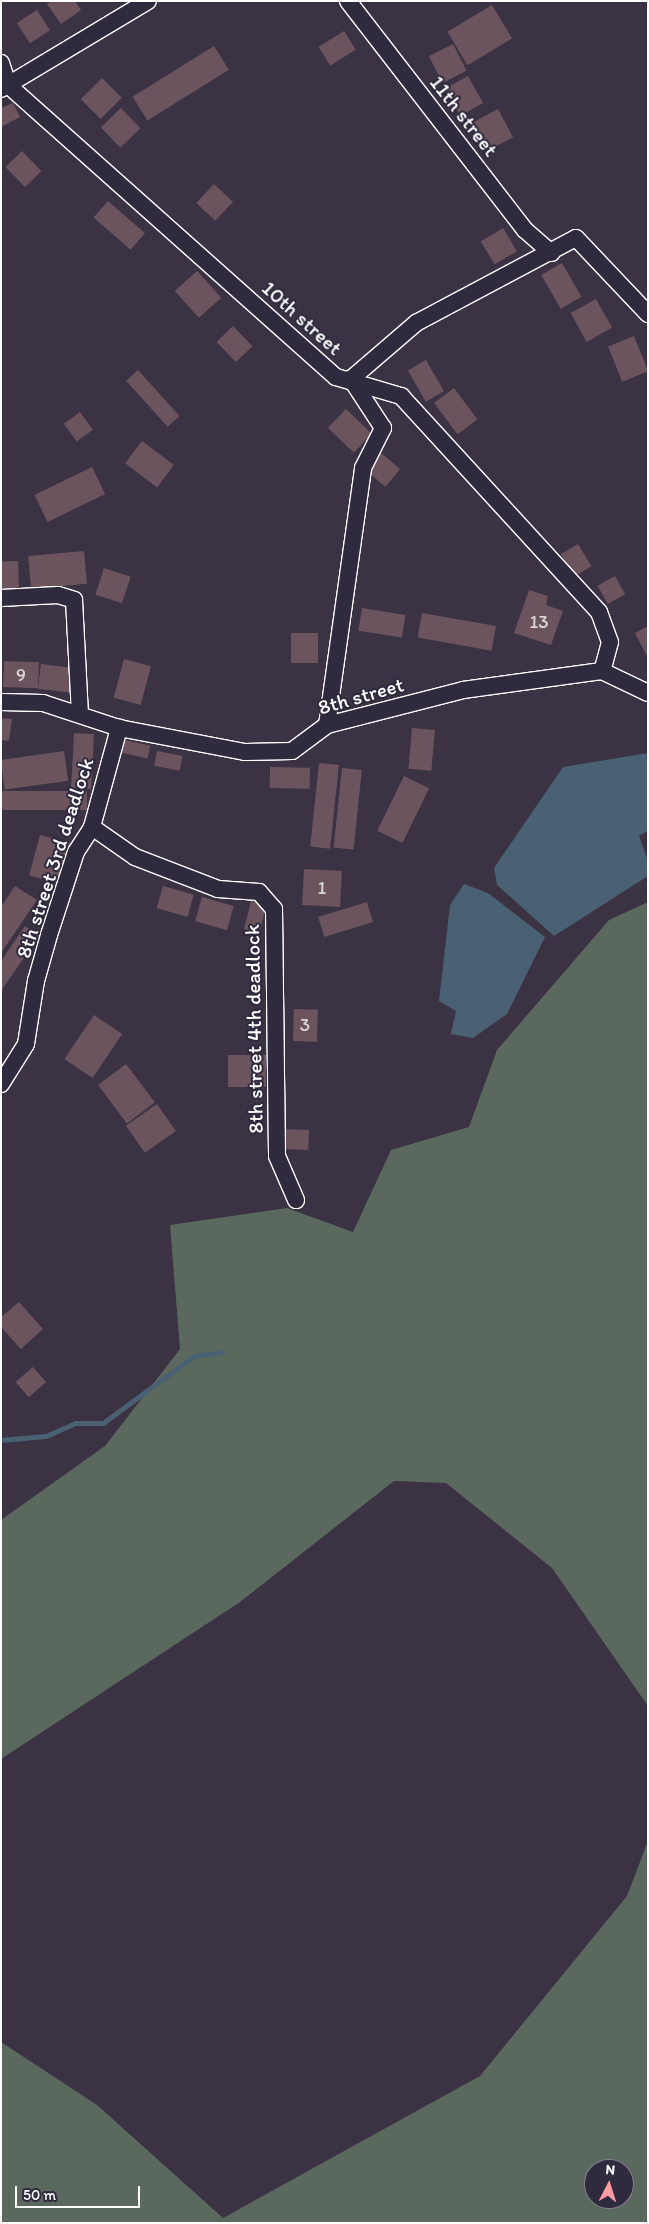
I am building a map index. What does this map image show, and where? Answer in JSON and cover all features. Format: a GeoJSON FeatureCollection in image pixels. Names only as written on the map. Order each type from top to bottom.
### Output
{"type":"FeatureCollection","features":[{"type":"Feature","properties":{"kind":"street"},"geometry":{"type":"LineString","coordinates":[[1,63],[5,87],[148,1]]}},
{"type":"Feature","properties":{"kind":"street","name":"11th street"},"geometry":{"type":"LineString","coordinates":[[348,1],[525,230],[551,253]]}},
{"type":"Feature","properties":{"kind":"street","name":"10th street"},"geometry":{"type":"LineString","coordinates":[[5,87],[336,377],[351,379],[401,396],[599,612],[610,642],[602,671]]}},
{"type":"Feature","properties":{"kind":"street"},"geometry":{"type":"LineString","coordinates":[[327,725],[363,468],[383,428],[351,379],[416,323],[551,253],[576,238],[648,314]]}},
{"type":"Feature","properties":{"kind":"street"},"geometry":{"type":"LineString","coordinates":[[1,598],[58,595],[74,600],[80,713]]}},
{"type":"Feature","properties":{"kind":"street"},"geometry":{"type":"LineString","coordinates":[[602,671],[648,693]]}},
{"type":"Feature","properties":{"kind":"street","name":"8th street"},"geometry":{"type":"LineString","coordinates":[[1,702],[43,704],[80,713],[119,728],[245,752],[292,751],[327,725],[463,690],[602,671]]}},
{"type":"Feature","properties":{"kind":"street","name":"8th street 3rd deadlock"},"geometry":{"type":"LineString","coordinates":[[1,1084],[26,1044],[36,981],[76,852],[92,827],[119,728]]}},
{"type":"Feature","properties":{"kind":"street","name":"8th street 4th deadlock"},"geometry":{"type":"LineString","coordinates":[[92,827],[135,857],[218,890],[260,892],[274,909],[277,1156],[296,1200]]}},
{"type":"Feature","properties":{"kind":"green space"},"geometry":{"type":"Polygon","coordinates":[[[648,902],[648,1706],[552,1568],[446,1483],[394,1481],[240,1602],[1,1759],[1,1520],[105,1446],[180,1349],[170,1225],[287,1208],[353,1232],[391,1150],[469,1127],[497,1050],[609,920],[648,902]]]}},
{"type":"Feature","properties":{"kind":"green space"},"geometry":{"type":"Polygon","coordinates":[[[648,1841],[648,2223],[1,2223],[1,2042],[97,2105],[223,2218],[480,2076],[627,1896],[648,1841]]]}},
{"type":"Feature","properties":{"kind":"water"},"geometry":{"type":"Polygon","coordinates":[[[648,753],[648,831],[639,836],[648,861],[648,876],[554,936],[497,885],[494,868],[563,767],[648,753]]]}},
{"type":"Feature","properties":{"kind":"water"},"geometry":{"type":"Polygon","coordinates":[[[464,884],[488,893],[545,937],[507,1014],[473,1038],[451,1034],[456,1011],[439,1001],[450,905],[464,884]]]}},
{"type":"Feature","properties":{"kind":"building"},"geometry":{"type":"Polygon","coordinates":[[[51,1],[75,1],[81,10],[61,24],[47,4],[51,1]]]}},
{"type":"Feature","properties":{"kind":"building"},"geometry":{"type":"Polygon","coordinates":[[[492,5],[512,38],[468,65],[447,32],[492,5]]]}},
{"type":"Feature","properties":{"kind":"building"},"geometry":{"type":"Polygon","coordinates":[[[37,10],[50,30],[30,43],[17,23],[37,10]]]}},
{"type":"Feature","properties":{"kind":"building"},"geometry":{"type":"Polygon","coordinates":[[[344,31],[356,50],[330,66],[319,47],[344,31]]]}},
{"type":"Feature","properties":{"kind":"building"},"geometry":{"type":"Polygon","coordinates":[[[453,44],[467,71],[443,83],[429,56],[453,44]]]}},
{"type":"Feature","properties":{"kind":"building"},"geometry":{"type":"Polygon","coordinates":[[[214,46],[229,70],[147,121],[133,97],[214,46]]]}},
{"type":"Feature","properties":{"kind":"building"},"geometry":{"type":"Polygon","coordinates":[[[468,76],[483,103],[460,116],[445,89],[468,76]]]}},
{"type":"Feature","properties":{"kind":"building"},"geometry":{"type":"Polygon","coordinates":[[[102,78],[122,98],[101,119],[81,99],[102,78]]]}},
{"type":"Feature","properties":{"kind":"building"},"geometry":{"type":"Polygon","coordinates":[[[13,103],[20,117],[1,127],[1,108],[13,103]]]}},
{"type":"Feature","properties":{"kind":"building"},"geometry":{"type":"Polygon","coordinates":[[[121,108],[140,128],[120,148],[101,127],[121,108]]]}},
{"type":"Feature","properties":{"kind":"building"},"geometry":{"type":"Polygon","coordinates":[[[498,109],[513,137],[485,152],[470,124],[498,109]]]}},
{"type":"Feature","properties":{"kind":"building"},"geometry":{"type":"Polygon","coordinates":[[[22,151],[41,171],[25,187],[5,167],[22,151]]]}},
{"type":"Feature","properties":{"kind":"building"},"geometry":{"type":"Polygon","coordinates":[[[214,184],[233,202],[215,221],[196,203],[214,184]]]}},
{"type":"Feature","properties":{"kind":"building"},"geometry":{"type":"Polygon","coordinates":[[[108,201],[145,233],[131,250],[94,218],[108,201]]]}},
{"type":"Feature","properties":{"kind":"building"},"geometry":{"type":"Polygon","coordinates":[[[503,228],[517,251],[495,265],[481,241],[503,228]]]}},
{"type":"Feature","properties":{"kind":"building"},"geometry":{"type":"Polygon","coordinates":[[[562,263],[582,297],[561,309],[541,275],[562,263]]]}},
{"type":"Feature","properties":{"kind":"building"},"geometry":{"type":"Polygon","coordinates":[[[197,271],[221,298],[199,318],[175,291],[197,271]]]}},
{"type":"Feature","properties":{"kind":"building"},"geometry":{"type":"Polygon","coordinates":[[[596,299],[612,328],[587,342],[571,313],[596,299]]]}},
{"type":"Feature","properties":{"kind":"building"},"geometry":{"type":"Polygon","coordinates":[[[233,326],[252,346],[236,362],[216,342],[233,326]]]}},
{"type":"Feature","properties":{"kind":"building"},"geometry":{"type":"Polygon","coordinates":[[[634,336],[648,371],[622,382],[608,346],[634,336]]]}},
{"type":"Feature","properties":{"kind":"building"},"geometry":{"type":"Polygon","coordinates":[[[426,360],[444,391],[426,402],[408,370],[426,360]]]}},
{"type":"Feature","properties":{"kind":"building"},"geometry":{"type":"Polygon","coordinates":[[[138,370],[179,416],[168,427],[126,381],[138,370]]]}},
{"type":"Feature","properties":{"kind":"building"},"geometry":{"type":"Polygon","coordinates":[[[454,388],[477,419],[458,434],[434,403],[454,388]]]}},
{"type":"Feature","properties":{"kind":"building"},"geometry":{"type":"Polygon","coordinates":[[[346,409],[372,434],[354,453],[328,428],[346,409]]]}},
{"type":"Feature","properties":{"kind":"building"},"geometry":{"type":"Polygon","coordinates":[[[80,412],[93,430],[77,442],[64,424],[80,412]]]}},
{"type":"Feature","properties":{"kind":"building"},"geometry":{"type":"Polygon","coordinates":[[[142,441],[174,465],[157,487],[125,463],[142,441]]]}},
{"type":"Feature","properties":{"kind":"building"},"geometry":{"type":"Polygon","coordinates":[[[381,453],[400,469],[385,487],[366,471],[381,453]]]}},
{"type":"Feature","properties":{"kind":"building"},"geometry":{"type":"Polygon","coordinates":[[[92,467],[105,494],[48,522],[34,495],[92,467]]]}},
{"type":"Feature","properties":{"kind":"building"},"geometry":{"type":"Polygon","coordinates":[[[578,544],[591,566],[574,577],[561,554],[578,544]]]}},
{"type":"Feature","properties":{"kind":"building"},"geometry":{"type":"Polygon","coordinates":[[[84,551],[87,584],[31,589],[28,556],[84,551]]]}},
{"type":"Feature","properties":{"kind":"building"},"geometry":{"type":"Polygon","coordinates":[[[18,561],[19,588],[2,589],[1,562],[18,561]]]}},
{"type":"Feature","properties":{"kind":"building"},"geometry":{"type":"Polygon","coordinates":[[[104,568],[131,577],[122,603],[95,595],[104,568]]]}},
{"type":"Feature","properties":{"kind":"building"},"geometry":{"type":"Polygon","coordinates":[[[615,576],[625,594],[608,604],[598,586],[615,576]]]}},
{"type":"Feature","properties":{"kind":"building"},"geometry":{"type":"Polygon","coordinates":[[[529,590],[548,596],[546,605],[563,611],[551,645],[514,633],[529,590]]]}},
{"type":"Feature","properties":{"kind":"building"},"geometry":{"type":"Polygon","coordinates":[[[362,608],[405,615],[402,638],[358,631],[362,608]]]}},
{"type":"Feature","properties":{"kind":"building"},"geometry":{"type":"Polygon","coordinates":[[[422,613],[496,626],[492,651],[418,638],[422,613]]]}},
{"type":"Feature","properties":{"kind":"building"},"geometry":{"type":"Polygon","coordinates":[[[648,626],[648,658],[635,633],[648,626]]]}},
{"type":"Feature","properties":{"kind":"building"},"geometry":{"type":"Polygon","coordinates":[[[291,633],[318,633],[318,663],[291,663],[291,633]]]}},
{"type":"Feature","properties":{"kind":"building"},"geometry":{"type":"Polygon","coordinates":[[[124,659],[151,666],[141,705],[114,698],[124,659]]]}},
{"type":"Feature","properties":{"kind":"building"},"geometry":{"type":"Polygon","coordinates":[[[4,661],[39,662],[38,688],[3,687],[4,661]]]}},
{"type":"Feature","properties":{"kind":"building"},"geometry":{"type":"Polygon","coordinates":[[[41,664],[76,668],[73,693],[38,689],[41,664]]]}},
{"type":"Feature","properties":{"kind":"building"},"geometry":{"type":"Polygon","coordinates":[[[1,718],[12,719],[9,741],[1,740],[1,718]]]}},
{"type":"Feature","properties":{"kind":"building"},"geometry":{"type":"Polygon","coordinates":[[[412,728],[435,730],[431,771],[408,769],[412,728]]]}},
{"type":"Feature","properties":{"kind":"building"},"geometry":{"type":"Polygon","coordinates":[[[74,733],[94,734],[91,789],[71,788],[74,733]]]}},
{"type":"Feature","properties":{"kind":"building"},"geometry":{"type":"Polygon","coordinates":[[[125,740],[150,746],[147,759],[122,753],[125,740]]]}},
{"type":"Feature","properties":{"kind":"building"},"geometry":{"type":"Polygon","coordinates":[[[64,751],[68,781],[5,790],[1,760],[64,751]]]}},
{"type":"Feature","properties":{"kind":"building"},"geometry":{"type":"Polygon","coordinates":[[[157,751],[183,756],[180,771],[154,766],[157,751]]]}},
{"type":"Feature","properties":{"kind":"building"},"geometry":{"type":"Polygon","coordinates":[[[319,763],[339,765],[330,849],[310,847],[319,763]]]}},
{"type":"Feature","properties":{"kind":"building"},"geometry":{"type":"Polygon","coordinates":[[[270,767],[310,768],[310,789],[270,788],[270,767]]]}},
{"type":"Feature","properties":{"kind":"building"},"geometry":{"type":"Polygon","coordinates":[[[342,768],[362,770],[354,850],[334,848],[342,768]]]}},
{"type":"Feature","properties":{"kind":"building"},"geometry":{"type":"Polygon","coordinates":[[[404,776],[429,788],[402,843],[377,831],[404,776]]]}},
{"type":"Feature","properties":{"kind":"building"},"geometry":{"type":"Polygon","coordinates":[[[1,791],[87,791],[87,810],[1,810],[1,791]]]}},
{"type":"Feature","properties":{"kind":"building"},"geometry":{"type":"Polygon","coordinates":[[[40,835],[73,844],[62,884],[29,876],[40,835]]]}},
{"type":"Feature","properties":{"kind":"building"},"geometry":{"type":"Polygon","coordinates":[[[304,869],[342,871],[340,907],[302,905],[304,869]]]}},
{"type":"Feature","properties":{"kind":"building"},"geometry":{"type":"Polygon","coordinates":[[[15,886],[37,900],[1,953],[1,907],[15,886]]]}},
{"type":"Feature","properties":{"kind":"building"},"geometry":{"type":"Polygon","coordinates":[[[163,886],[194,895],[187,917],[157,908],[163,886]]]}},
{"type":"Feature","properties":{"kind":"building"},"geometry":{"type":"Polygon","coordinates":[[[202,897],[234,906],[227,930],[195,921],[202,897]]]}},
{"type":"Feature","properties":{"kind":"building"},"geometry":{"type":"Polygon","coordinates":[[[251,901],[267,905],[260,933],[244,929],[251,901]]]}},
{"type":"Feature","properties":{"kind":"building"},"geometry":{"type":"Polygon","coordinates":[[[367,902],[373,922],[324,937],[318,917],[367,902]]]}},
{"type":"Feature","properties":{"kind":"building"},"geometry":{"type":"Polygon","coordinates":[[[25,926],[39,936],[1,991],[1,961],[25,926]]]}},
{"type":"Feature","properties":{"kind":"building"},"geometry":{"type":"Polygon","coordinates":[[[294,1009],[318,1010],[317,1042],[293,1041],[294,1009]]]}},
{"type":"Feature","properties":{"kind":"building"},"geometry":{"type":"Polygon","coordinates":[[[94,1015],[122,1034],[93,1078],[64,1059],[94,1015]]]}},
{"type":"Feature","properties":{"kind":"building"},"geometry":{"type":"Polygon","coordinates":[[[228,1055],[266,1055],[266,1087],[228,1087],[228,1055]]]}},
{"type":"Feature","properties":{"kind":"building"},"geometry":{"type":"Polygon","coordinates":[[[126,1064],[155,1102],[127,1123],[98,1085],[126,1064]]]}},
{"type":"Feature","properties":{"kind":"building"},"geometry":{"type":"Polygon","coordinates":[[[157,1104],[176,1131],[145,1153],[126,1126],[157,1104]]]}},
{"type":"Feature","properties":{"kind":"building"},"geometry":{"type":"Polygon","coordinates":[[[283,1129],[309,1130],[308,1150],[282,1149],[283,1129]]]}},
{"type":"Feature","properties":{"kind":"building"},"geometry":{"type":"Polygon","coordinates":[[[19,1302],[43,1329],[21,1349],[1,1327],[1,1317],[19,1302]]]}},
{"type":"Feature","properties":{"kind":"building"},"geometry":{"type":"Polygon","coordinates":[[[33,1367],[46,1382],[29,1397],[16,1382],[33,1367]]]}},
{"type":"Feature","properties":{"kind":"waterway"},"geometry":{"type":"LineString","coordinates":[[1,1440],[46,1436],[75,1423],[103,1423],[194,1356],[222,1352]]}}]}
